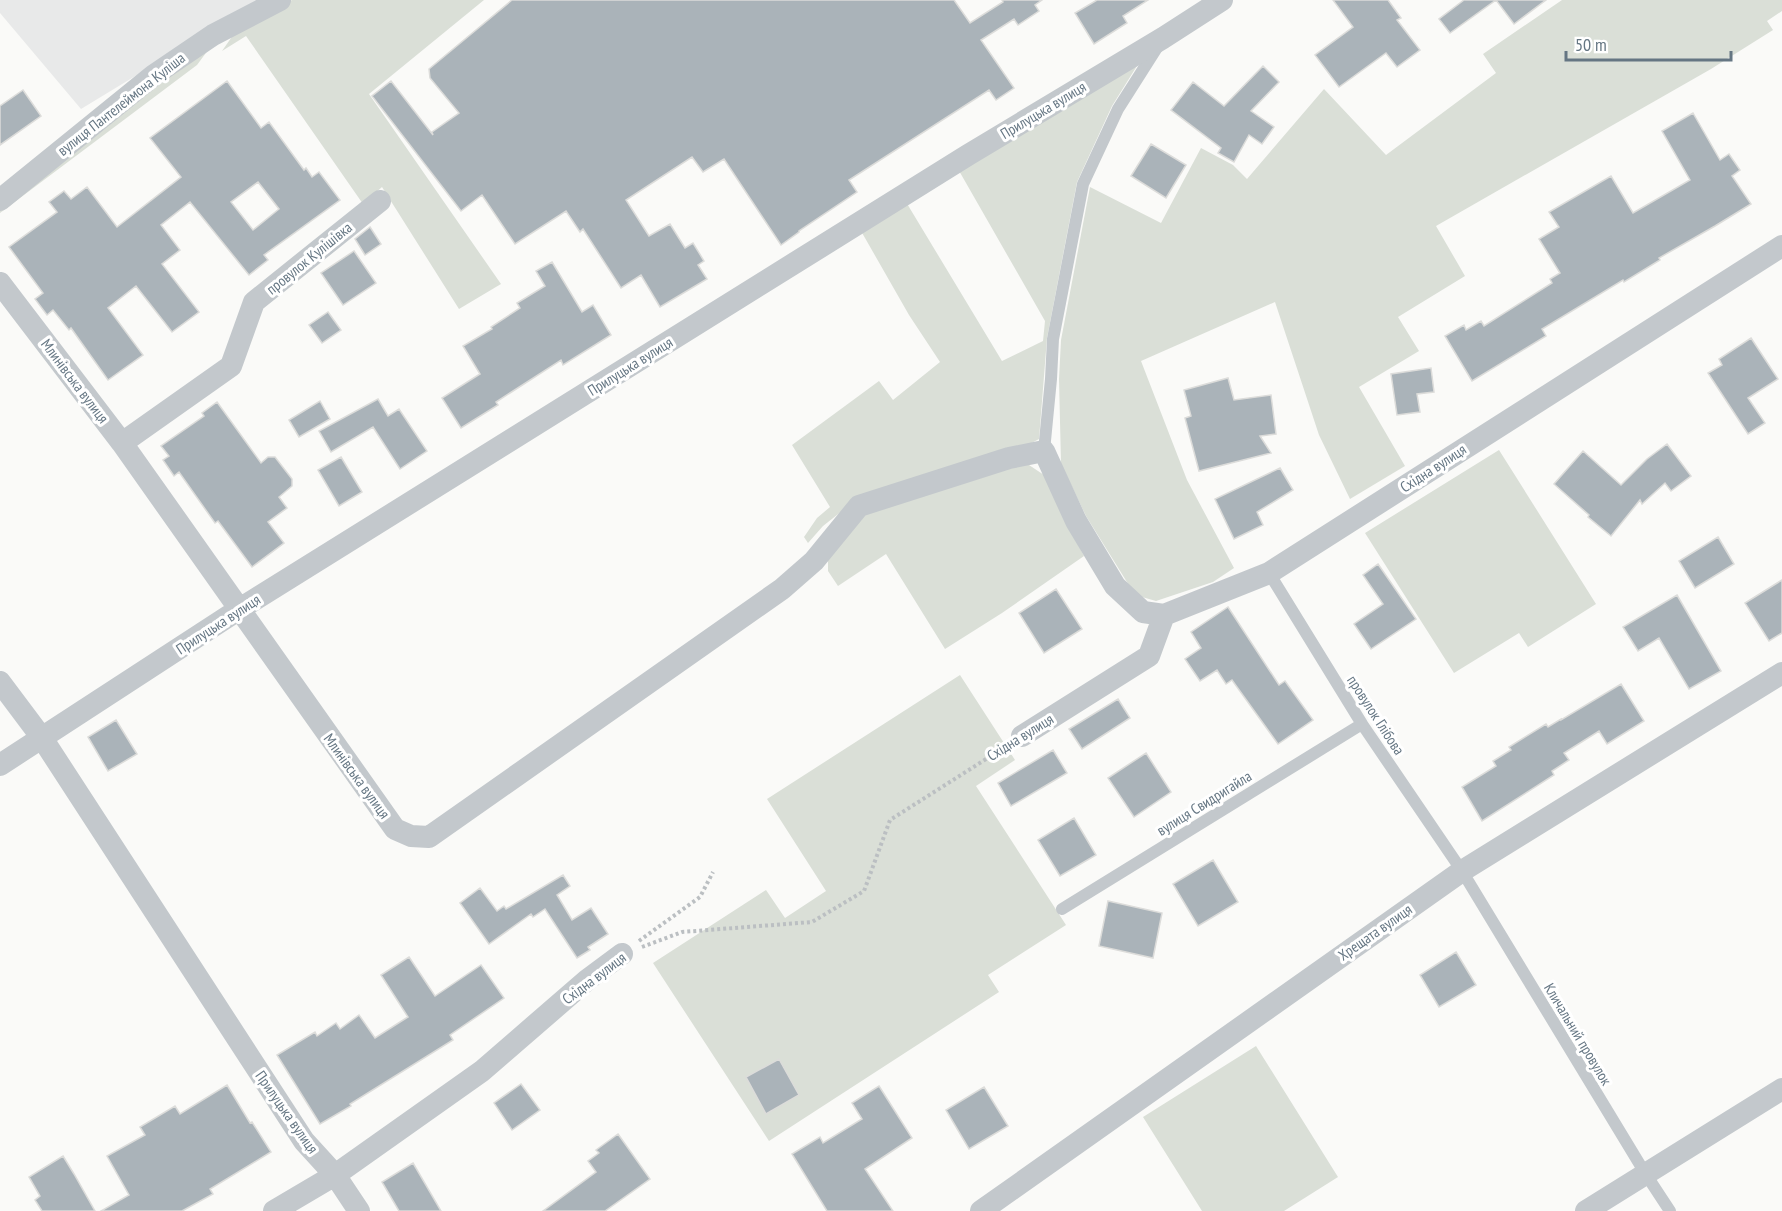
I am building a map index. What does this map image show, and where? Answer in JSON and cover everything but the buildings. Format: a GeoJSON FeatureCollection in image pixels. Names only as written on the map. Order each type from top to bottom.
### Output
{"type":"FeatureCollection","features":[{"type":"Feature","properties":{"kind":"street","name":"вулиця Пантелеймона Куліша"},"geometry":{"type":"LineString","coordinates":[[0,200],[154,75],[213,35],[280,0]]}},
{"type":"Feature","properties":{"kind":"street","name":"Прилуцька вулиця"},"geometry":{"type":"LineString","coordinates":[[0,765],[238,610],[968,155],[1222,0]]}},
{"type":"Feature","properties":{"kind":"street","name":"провулок Кулішівка"},"geometry":{"type":"LineString","coordinates":[[122,444],[231,366],[254,302],[380,201]]}},
{"type":"Feature","properties":{"kind":"street","name":"Східна вулиця"},"geometry":{"type":"LineString","coordinates":[[1022,736],[1149,656],[1164,615],[1269,573],[1782,246]]}},
{"type":"Feature","properties":{"kind":"street","name":"Млинівська вулиця"},"geometry":{"type":"LineString","coordinates":[[0,283],[122,444],[395,829],[411,836],[429,837],[782,589],[814,561],[859,506],[1010,458],[1044,451]]}},
{"type":"Feature","properties":{"kind":"street"},"geometry":{"type":"LineString","coordinates":[[1044,451],[1076,521],[1115,586],[1143,612],[1164,615]]}},
{"type":"Feature","properties":{"kind":"street","name":"Хрещата вулиця"},"geometry":{"type":"LineString","coordinates":[[981,1211],[1462,871],[1782,673]]}},
{"type":"Feature","properties":{"kind":"street","name":"Прилуцька вулиця"},"geometry":{"type":"LineString","coordinates":[[0,682],[42,738],[303,1142],[335,1175],[359,1211]]}},
{"type":"Feature","properties":{"kind":"street","name":"Східна вулиця"},"geometry":{"type":"LineString","coordinates":[[274,1211],[335,1175],[482,1071],[587,980],[622,954]]}},
{"type":"Feature","properties":{"kind":"street"},"geometry":{"type":"LineString","coordinates":[[1586,1211],[1782,1089]]}},
{"type":"Feature","properties":{"kind":"lane"},"geometry":{"type":"LineString","coordinates":[[1044,451],[1053,339],[1083,184],[1118,109],[1163,38]]}},
{"type":"Feature","properties":{"kind":"lane","name":"провулок Глібова"},"geometry":{"type":"LineString","coordinates":[[1269,573],[1362,724],[1462,871]]}},
{"type":"Feature","properties":{"kind":"lane","name":"вулиця Свидригайла"},"geometry":{"type":"LineString","coordinates":[[1062,909],[1362,724]]}},
{"type":"Feature","properties":{"kind":"lane","name":"Кличальний провулок"},"geometry":{"type":"LineString","coordinates":[[1462,871],[1670,1211]]}},
{"type":"Feature","properties":{"kind":"path","name":"Східна вулиця"},"geometry":{"type":"LineString","coordinates":[[622,954],[682,933],[812,922],[864,891],[890,820],[1022,736]]}},
{"type":"Feature","properties":{"kind":"path"},"geometry":{"type":"LineString","coordinates":[[622,954],[699,897],[713,872]]}},
{"type":"Feature","properties":{"kind":"shaded area"},"geometry":{"type":"Polygon","coordinates":[[[0,0],[268,0],[211,30],[81,109],[0,13],[0,0]]]}},
{"type":"Feature","properties":{"kind":"shaded area"},"geometry":{"type":"Polygon","coordinates":[[[292,0],[484,0],[369,94],[501,284],[459,309],[382,187],[363,204],[246,36],[222,51],[238,28],[292,0]]]}},
{"type":"Feature","properties":{"kind":"shaded area"},"geometry":{"type":"Polygon","coordinates":[[[1562,0],[1782,0],[1782,11],[1767,21],[1773,30],[1711,69],[1436,226],[1465,276],[1398,317],[1419,351],[1359,387],[1405,466],[1350,499],[1319,435],[1275,302],[1141,361],[1187,480],[1234,568],[1213,582],[1156,601],[1135,595],[1086,516],[1061,464],[1059,379],[1061,340],[1090,187],[1161,223],[1201,148],[1233,165],[1247,179],[1324,89],[1386,155],[1496,73],[1483,54],[1562,0]]]}},
{"type":"Feature","properties":{"kind":"shaded area"},"geometry":{"type":"Polygon","coordinates":[[[214,42],[197,65],[0,213],[0,206],[214,42]]]}},
{"type":"Feature","properties":{"kind":"shaded area"},"geometry":{"type":"Polygon","coordinates":[[[1140,61],[1112,106],[1077,182],[1047,338],[1039,439],[1026,446],[856,500],[823,526],[808,543],[804,537],[817,518],[830,507],[792,445],[879,381],[893,400],[940,362],[909,315],[861,231],[906,202],[1002,361],[1043,341],[1045,321],[958,169],[1140,61]]]}},
{"type":"Feature","properties":{"kind":"shaded area"},"geometry":{"type":"Polygon","coordinates":[[[1499,450],[1596,604],[1528,647],[1519,633],[1454,673],[1365,533],[1499,450]]]}},
{"type":"Feature","properties":{"kind":"shaded area"},"geometry":{"type":"Polygon","coordinates":[[[1013,465],[1029,465],[1044,475],[1084,556],[945,649],[886,554],[838,586],[828,571],[828,556],[863,512],[1013,465]]]}},
{"type":"Feature","properties":{"kind":"shaded area"},"geometry":{"type":"Polygon","coordinates":[[[960,675],[1015,760],[976,786],[1066,925],[988,975],[999,992],[769,1141],[653,963],[766,890],[785,918],[826,891],[767,799],[960,675]]]}},
{"type":"Feature","properties":{"kind":"shaded area"},"geometry":{"type":"Polygon","coordinates":[[[1256,1046],[1338,1177],[1284,1211],[1202,1211],[1143,1117],[1256,1046]]]}}]}
